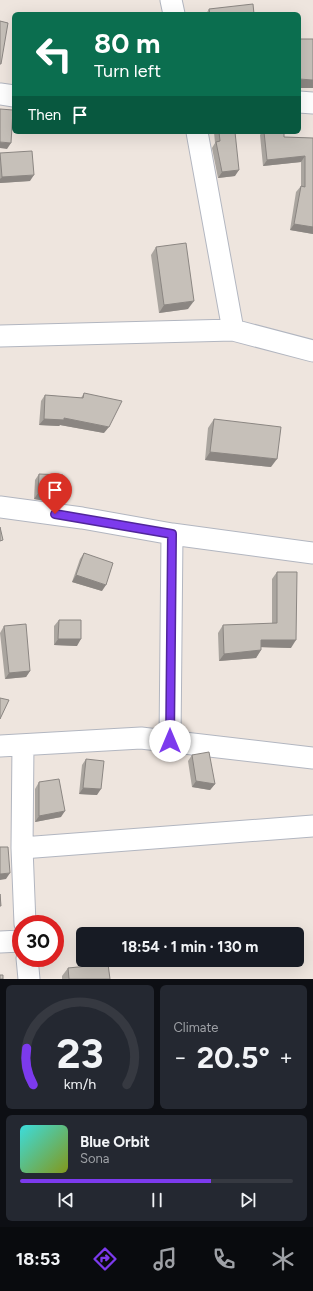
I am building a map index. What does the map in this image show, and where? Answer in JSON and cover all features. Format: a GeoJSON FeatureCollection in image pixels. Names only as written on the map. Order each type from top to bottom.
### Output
{"type":"FeatureCollection","features":[{"type":"Feature","properties":{"kind":"street"},"geometry":{"type":"LineString","coordinates":[[171,0],[174,12]]}},
{"type":"Feature","properties":{"kind":"street"},"geometry":{"type":"LineString","coordinates":[[0,94],[12,96]]}},
{"type":"Feature","properties":{"kind":"street"},"geometry":{"type":"LineString","coordinates":[[301,102],[313,103]]}},
{"type":"Feature","properties":{"kind":"street"},"geometry":{"type":"LineString","coordinates":[[197,134],[233,330]]}},
{"type":"Feature","properties":{"kind":"street"},"geometry":{"type":"LineString","coordinates":[[0,336],[233,330],[313,352]]}},
{"type":"Feature","properties":{"kind":"street"},"geometry":{"type":"LineString","coordinates":[[0,507],[82,518],[172,534],[313,553]]}},
{"type":"Feature","properties":{"kind":"street"},"geometry":{"type":"LineString","coordinates":[[170,741],[172,534]]}},
{"type":"Feature","properties":{"kind":"street"},"geometry":{"type":"LineString","coordinates":[[0,746],[141,738],[313,758]]}},
{"type":"Feature","properties":{"kind":"street"},"geometry":{"type":"LineString","coordinates":[[23,745],[22,848],[25,915]]}},
{"type":"Feature","properties":{"kind":"street"},"geometry":{"type":"LineString","coordinates":[[22,848],[313,826]]}},
{"type":"Feature","properties":{"kind":"street"},"geometry":{"type":"LineString","coordinates":[[0,942],[12,941]]}},
{"type":"Feature","properties":{"kind":"street"},"geometry":{"type":"LineString","coordinates":[[28,967],[29,979]]}},
{"type":"Feature","properties":{"kind":"building"},"geometry":{"type":"Polygon","coordinates":[[[253,4],[254,12],[210,12],[209,9],[253,4]]]}},
{"type":"Feature","properties":{"kind":"building"},"geometry":{"type":"Polygon","coordinates":[[[0,21],[8,23],[1,64],[0,64],[0,21]]]}},
{"type":"Feature","properties":{"kind":"building"},"geometry":{"type":"Polygon","coordinates":[[[301,39],[313,39],[313,80],[301,79],[301,39]]]}},
{"type":"Feature","properties":{"kind":"building"},"geometry":{"type":"Polygon","coordinates":[[[0,109],[12,110],[11,143],[0,142],[0,109]]]}},
{"type":"Feature","properties":{"kind":"building"},"geometry":{"type":"Polygon","coordinates":[[[219,134],[235,134],[239,170],[222,172],[216,142],[220,141],[219,134]]]}},
{"type":"Feature","properties":{"kind":"building"},"geometry":{"type":"Polygon","coordinates":[[[264,134],[284,134],[284,137],[313,138],[313,227],[294,224],[301,186],[305,187],[305,156],[267,160],[264,134]]]}},
{"type":"Feature","properties":{"kind":"building"},"geometry":{"type":"Polygon","coordinates":[[[32,151],[34,175],[2,177],[0,153],[32,151]]]}},
{"type":"Feature","properties":{"kind":"building"},"geometry":{"type":"Polygon","coordinates":[[[186,243],[194,301],[164,305],[156,247],[186,243]]]}},
{"type":"Feature","properties":{"kind":"building"},"geometry":{"type":"Polygon","coordinates":[[[84,393],[122,401],[109,427],[64,418],[64,420],[44,419],[45,395],[83,398],[84,393]]]}},
{"type":"Feature","properties":{"kind":"building"},"geometry":{"type":"Polygon","coordinates":[[[214,419],[281,427],[277,459],[210,452],[214,419]]]}},
{"type":"Feature","properties":{"kind":"building"},"geometry":{"type":"Polygon","coordinates":[[[39,474],[63,475],[62,496],[38,493],[39,474]]]}},
{"type":"Feature","properties":{"kind":"building"},"geometry":{"type":"Polygon","coordinates":[[[0,527],[3,540],[0,541],[0,527]]]}},
{"type":"Feature","properties":{"kind":"building"},"geometry":{"type":"Polygon","coordinates":[[[84,553],[113,563],[106,585],[76,575],[84,553]]]}},
{"type":"Feature","properties":{"kind":"building"},"geometry":{"type":"Polygon","coordinates":[[[277,572],[297,572],[296,640],[261,640],[261,650],[224,654],[223,625],[277,623],[277,572]]]}},
{"type":"Feature","properties":{"kind":"building"},"geometry":{"type":"Polygon","coordinates":[[[59,620],[81,620],[81,639],[58,639],[59,620]]]}},
{"type":"Feature","properties":{"kind":"building"},"geometry":{"type":"Polygon","coordinates":[[[26,624],[30,671],[9,673],[4,626],[26,624]]]}},
{"type":"Feature","properties":{"kind":"building"},"geometry":{"type":"Polygon","coordinates":[[[0,698],[9,700],[0,719],[0,698]]]}},
{"type":"Feature","properties":{"kind":"building"},"geometry":{"type":"Polygon","coordinates":[[[209,752],[215,784],[196,781],[192,755],[209,752]]]}},
{"type":"Feature","properties":{"kind":"building"},"geometry":{"type":"Polygon","coordinates":[[[86,759],[104,761],[101,789],[83,788],[86,759]]]}},
{"type":"Feature","properties":{"kind":"building"},"geometry":{"type":"Polygon","coordinates":[[[59,779],[65,811],[39,816],[39,782],[59,779]]]}},
{"type":"Feature","properties":{"kind":"building"},"geometry":{"type":"Polygon","coordinates":[[[0,847],[8,847],[10,873],[0,874],[0,847]]]}},
{"type":"Feature","properties":{"kind":"building"},"geometry":{"type":"Polygon","coordinates":[[[108,967],[110,979],[69,979],[68,968],[108,967]]]}},
{"type":"Feature","properties":{"kind":"building"},"geometry":{"type":"Polygon","coordinates":[[[0,975],[3,975],[3,979],[0,979],[0,975]]]}},
{"type":"Feature","properties":{"kind":"route"},"geometry":{"type":"LineString","coordinates":[[55,514],[172,534],[170,741]]}}]}
